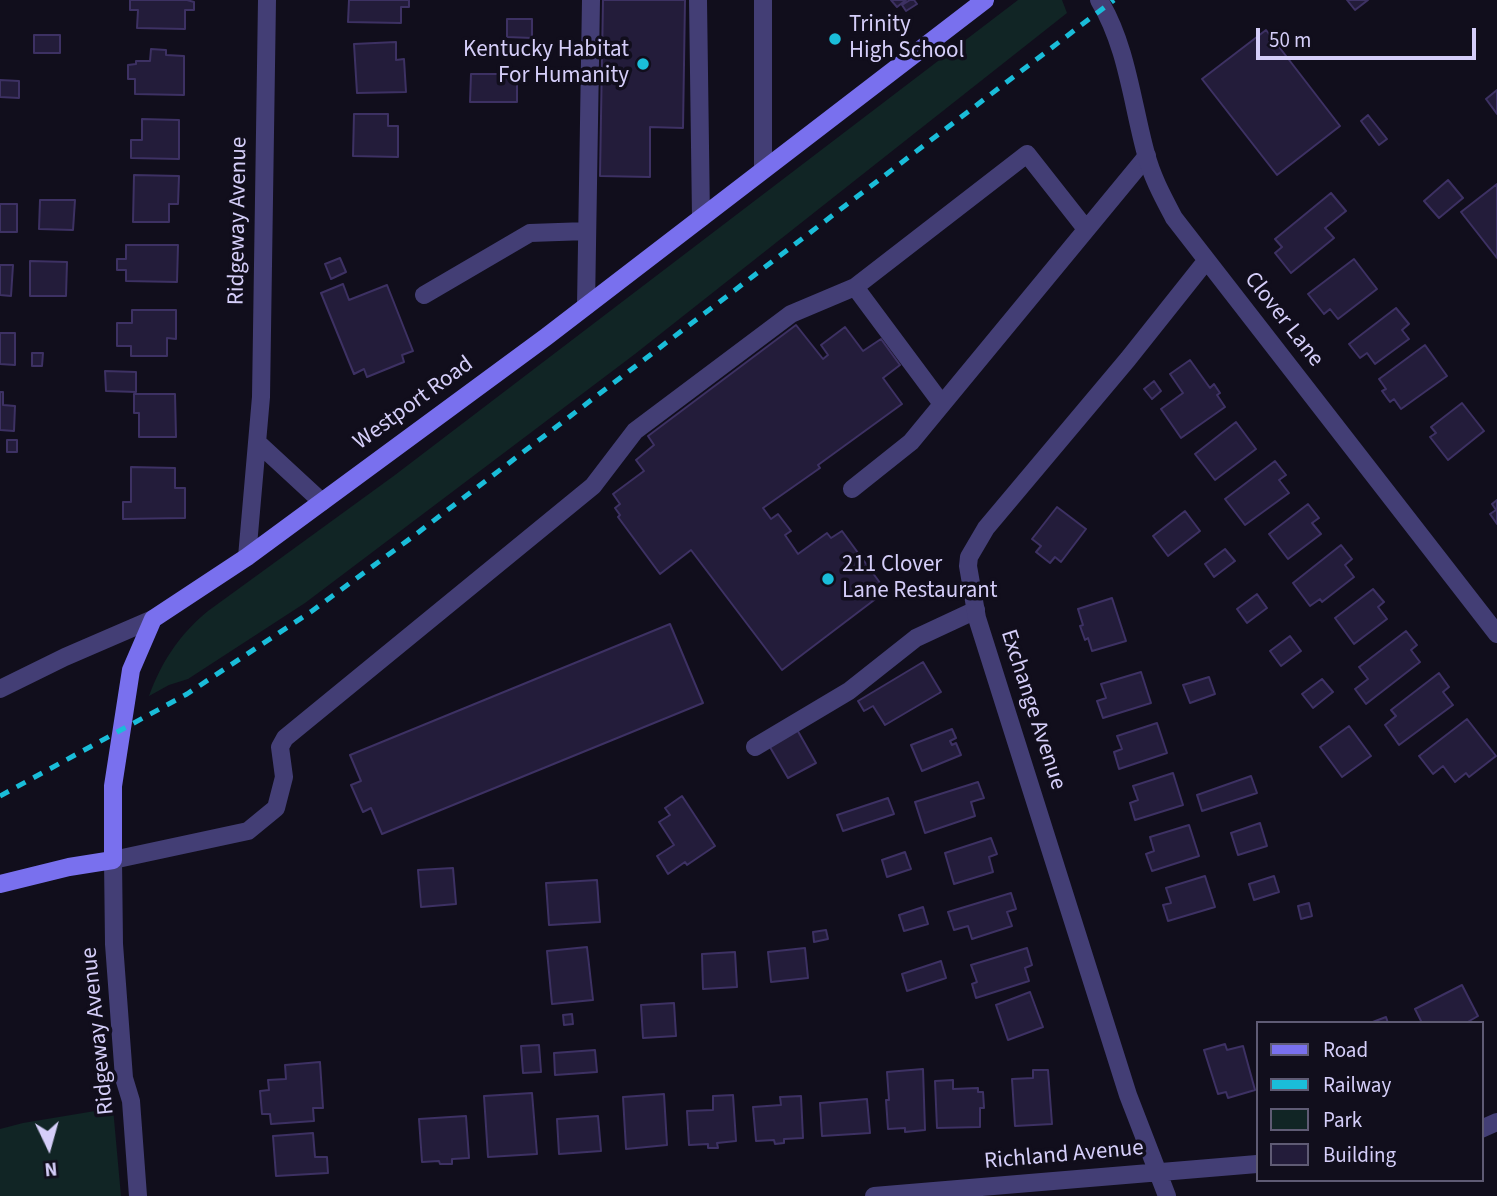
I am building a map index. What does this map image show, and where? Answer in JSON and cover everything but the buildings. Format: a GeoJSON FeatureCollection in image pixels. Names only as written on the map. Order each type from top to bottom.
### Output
{"type":"FeatureCollection","features":[{"type":"Feature","properties":{"kind":"main road","name":"Westport Road"},"geometry":{"type":"LineString","coordinates":[[153,619],[247,557],[586,306],[985,0]]}},
{"type":"Feature","properties":{"kind":"main road"},"geometry":{"type":"LineString","coordinates":[[0,884],[69,867],[113,860],[113,786],[129,682],[131,670],[153,619]]}},
{"type":"Feature","properties":{"kind":"street","name":"Ridgeway Avenue"},"geometry":{"type":"LineString","coordinates":[[247,557],[261,397],[267,0]]}},
{"type":"Feature","properties":{"kind":"street"},"geometry":{"type":"LineString","coordinates":[[586,306],[591,0]]}},
{"type":"Feature","properties":{"kind":"street"},"geometry":{"type":"LineString","coordinates":[[698,0],[701,218]]}},
{"type":"Feature","properties":{"kind":"street"},"geometry":{"type":"LineString","coordinates":[[763,0],[763,170]]}},
{"type":"Feature","properties":{"kind":"street","name":"Clover Lane"},"geometry":{"type":"LineString","coordinates":[[1099,0],[1117,33],[1147,156],[1155,181],[1174,218],[1497,634]]}},
{"type":"Feature","properties":{"kind":"street"},"geometry":{"type":"LineString","coordinates":[[113,860],[248,831],[276,808],[284,777],[280,747],[285,738],[593,486],[635,431],[791,314],[855,287],[1027,154],[1086,229]]}},
{"type":"Feature","properties":{"kind":"street"},"geometry":{"type":"LineString","coordinates":[[852,489],[911,442],[1147,156]]}},
{"type":"Feature","properties":{"kind":"street"},"geometry":{"type":"LineString","coordinates":[[424,295],[530,233],[587,231]]}},
{"type":"Feature","properties":{"kind":"street","name":"Exchange Avenue"},"geometry":{"type":"LineString","coordinates":[[1167,1196],[1128,1095],[976,610],[968,566],[969,557],[986,528],[1128,359],[1206,261]]}},
{"type":"Feature","properties":{"kind":"street"},"geometry":{"type":"LineString","coordinates":[[855,287],[942,404]]}},
{"type":"Feature","properties":{"kind":"street"},"geometry":{"type":"LineString","coordinates":[[257,442],[322,502]]}},
{"type":"Feature","properties":{"kind":"street"},"geometry":{"type":"LineString","coordinates":[[755,747],[849,691],[916,638],[976,610]]}},
{"type":"Feature","properties":{"kind":"street"},"geometry":{"type":"LineString","coordinates":[[0,690],[65,657],[153,619]]}},
{"type":"Feature","properties":{"kind":"street","name":"Ridgeway Avenue"},"geometry":{"type":"LineString","coordinates":[[113,860],[118,998],[124,1078],[131,1101],[138,1196]]}},
{"type":"Feature","properties":{"kind":"street","name":"Richland Avenue"},"geometry":{"type":"LineString","coordinates":[[874,1196],[1256,1164]]}},
{"type":"Feature","properties":{"kind":"green space"},"geometry":{"type":"Polygon","coordinates":[[[1018,0],[1062,0],[1067,13],[635,354],[305,603],[188,679],[149,696],[173,649],[188,629],[208,611],[395,475],[1018,0]]]}},
{"type":"Feature","properties":{"kind":"green space"},"geometry":{"type":"Polygon","coordinates":[[[113,1108],[121,1196],[0,1196],[0,1129],[113,1108]]]}},
{"type":"Feature","properties":{"kind":"railway"},"geometry":{"type":"LineString","coordinates":[[0,796],[187,694],[312,611],[1114,0]]}},
{"type":"Feature","properties":{"kind":"place","name":"Trinity High School"},"geometry":{"type":"Point","coordinates":[835,39]}},
{"type":"Feature","properties":{"kind":"place","name":"Kentucky Habitat For Humanity"},"geometry":{"type":"Point","coordinates":[643,64]}},
{"type":"Feature","properties":{"kind":"place","name":"211 Clover Lane Restaurant"},"geometry":{"type":"Point","coordinates":[828,579]}}]}
